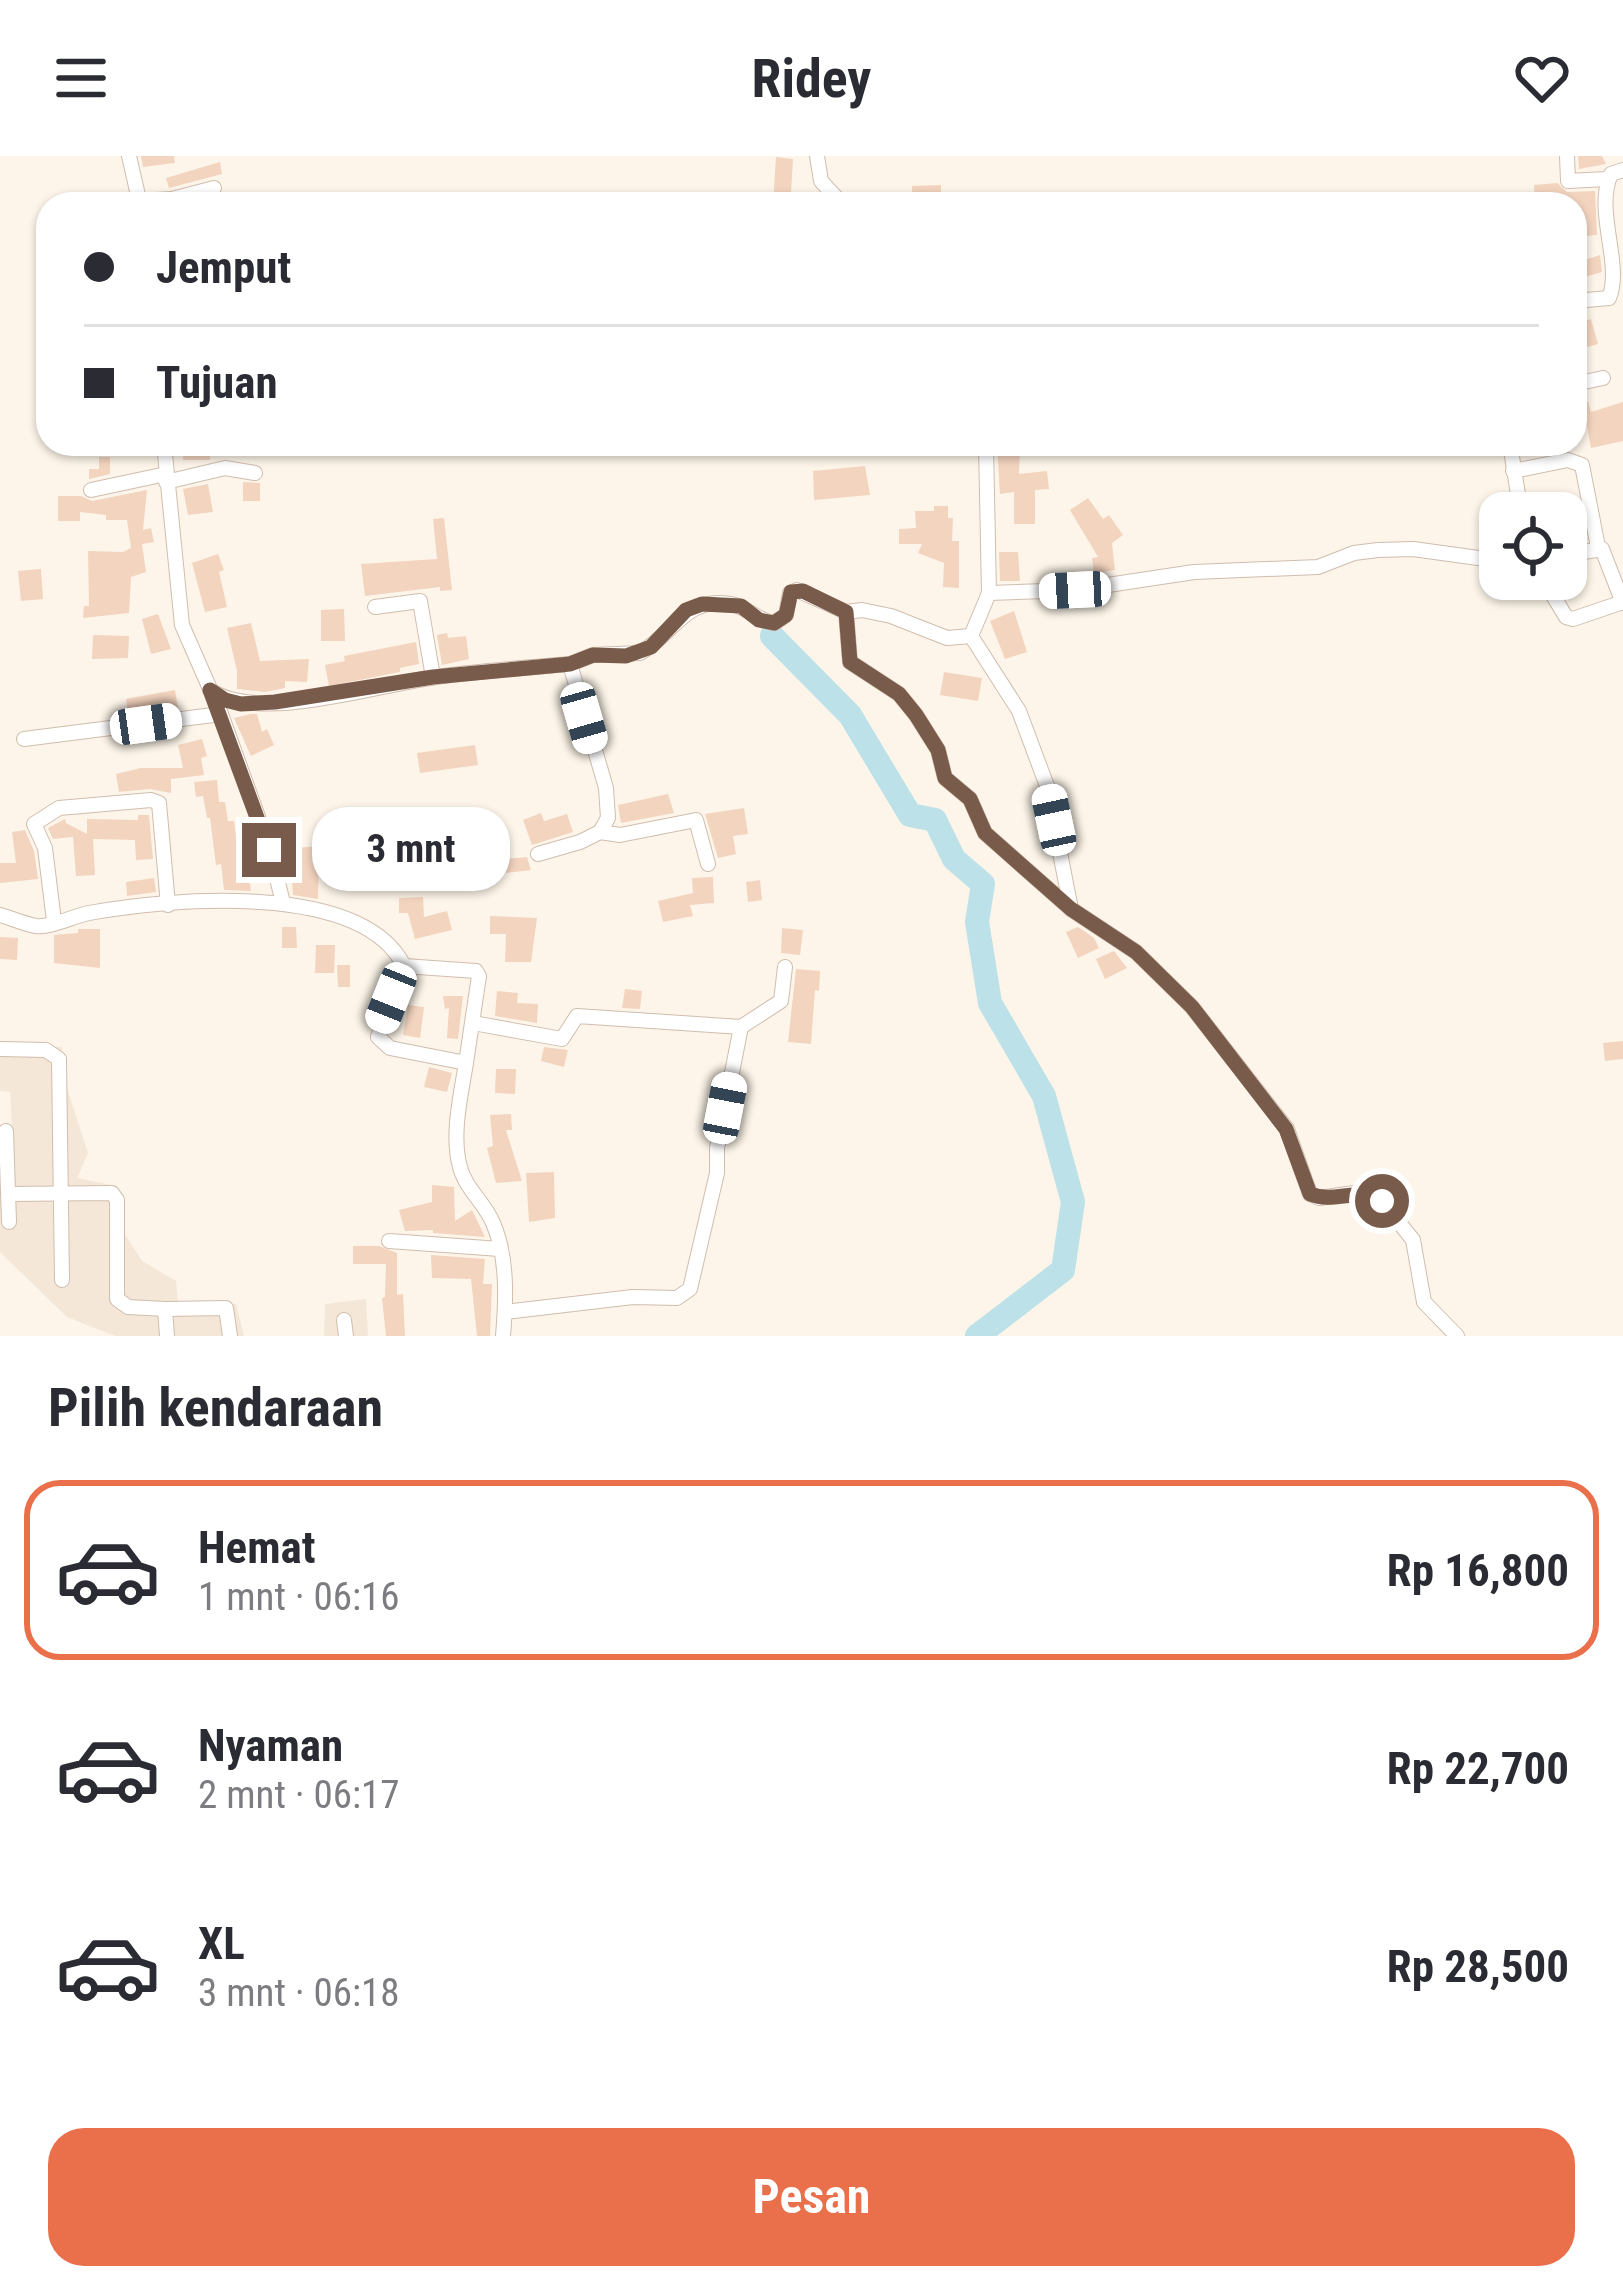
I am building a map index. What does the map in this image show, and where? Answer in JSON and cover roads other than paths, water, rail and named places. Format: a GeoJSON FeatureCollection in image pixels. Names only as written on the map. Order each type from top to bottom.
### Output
{"type":"FeatureCollection","features":[{"type":"Feature","properties":{"kind":"street"},"geometry":{"type":"LineString","coordinates":[[129,156],[137,192]]}},
{"type":"Feature","properties":{"kind":"street"},"geometry":{"type":"LineString","coordinates":[[817,156],[821,192]]}},
{"type":"Feature","properties":{"kind":"street"},"geometry":{"type":"LineString","coordinates":[[1567,156],[1568,181],[1607,179],[1623,170]]}},
{"type":"Feature","properties":{"kind":"street"},"geometry":{"type":"LineString","coordinates":[[1587,300],[1609,298],[1617,288],[1619,262],[1607,179]]}},
{"type":"Feature","properties":{"kind":"street"},"geometry":{"type":"LineString","coordinates":[[821,181],[831,192]]}},
{"type":"Feature","properties":{"kind":"street"},"geometry":{"type":"LineString","coordinates":[[199,192],[214,188]]}},
{"type":"Feature","properties":{"kind":"street"},"geometry":{"type":"LineString","coordinates":[[1587,382],[1604,378]]}},
{"type":"Feature","properties":{"kind":"street"},"geometry":{"type":"LineString","coordinates":[[165,456],[182,625],[221,713],[283,903]]}},
{"type":"Feature","properties":{"kind":"street"},"geometry":{"type":"LineString","coordinates":[[971,636],[989,593],[986,456]]}},
{"type":"Feature","properties":{"kind":"street"},"geometry":{"type":"LineString","coordinates":[[1511,456],[1517,492]]}},
{"type":"Feature","properties":{"kind":"street"},"geometry":{"type":"LineString","coordinates":[[1513,471],[1568,460],[1582,465],[1598,548],[1605,553],[1622,603],[1573,620],[1556,600]]}},
{"type":"Feature","properties":{"kind":"street"},"geometry":{"type":"LineString","coordinates":[[91,490],[225,468],[255,472]]}},
{"type":"Feature","properties":{"kind":"street"},"geometry":{"type":"LineString","coordinates":[[1587,550],[1598,548]]}},
{"type":"Feature","properties":{"kind":"street"},"geometry":{"type":"LineString","coordinates":[[989,593],[1075,590],[1194,572],[1318,567],[1378,550],[1413,549],[1479,558]]}},
{"type":"Feature","properties":{"kind":"street"},"geometry":{"type":"LineString","coordinates":[[210,690],[241,704],[275,702],[433,677],[570,664],[593,655],[640,653],[686,610],[702,604],[741,606],[759,620],[774,623],[786,615],[790,593],[797,590],[846,612],[891,616],[947,638],[971,636]]}},
{"type":"Feature","properties":{"kind":"street"},"geometry":{"type":"LineString","coordinates":[[375,607],[421,601],[433,677]]}},
{"type":"Feature","properties":{"kind":"street"},"geometry":{"type":"LineString","coordinates":[[846,612],[850,662],[899,694],[933,740],[949,784],[976,808],[985,833],[1071,909],[1136,952],[1192,1007],[1286,1129],[1310,1194],[1319,1198],[1360,1192],[1382,1201],[1412,1240],[1424,1302],[1457,1336]]}},
{"type":"Feature","properties":{"kind":"street"},"geometry":{"type":"LineString","coordinates":[[971,636],[1019,711],[1047,786],[1071,909]]}},
{"type":"Feature","properties":{"kind":"street"},"geometry":{"type":"LineString","coordinates":[[570,664],[610,805],[600,832]]}},
{"type":"Feature","properties":{"kind":"street"},"geometry":{"type":"LineString","coordinates":[[24,739],[221,713]]}},
{"type":"Feature","properties":{"kind":"street"},"geometry":{"type":"LineString","coordinates":[[54,921],[44,848],[34,824],[59,808],[159,803],[168,904]]}},
{"type":"Feature","properties":{"kind":"street"},"geometry":{"type":"LineString","coordinates":[[538,854],[600,832],[633,833],[696,820],[708,863]]}},
{"type":"Feature","properties":{"kind":"street"},"geometry":{"type":"LineString","coordinates":[[0,914],[35,926],[168,904],[226,900],[283,903],[350,920],[397,951],[404,966],[378,1037],[390,1048],[466,1063]]}},
{"type":"Feature","properties":{"kind":"street"},"geometry":{"type":"LineString","coordinates":[[404,966],[476,971],[458,1158],[464,1179],[493,1223],[500,1249],[502,1336]]}},
{"type":"Feature","properties":{"kind":"street"},"geometry":{"type":"LineString","coordinates":[[473,1024],[562,1039],[568,1036],[574,1017],[584,1016],[742,1027],[782,1000],[785,967]]}},
{"type":"Feature","properties":{"kind":"street"},"geometry":{"type":"LineString","coordinates":[[505,1312],[685,1295],[717,1173],[717,1148],[742,1027]]}},
{"type":"Feature","properties":{"kind":"street"},"geometry":{"type":"LineString","coordinates":[[0,1049],[46,1051],[58,1059],[62,1280]]}},
{"type":"Feature","properties":{"kind":"street"},"geometry":{"type":"LineString","coordinates":[[6,1131],[9,1222]]}},
{"type":"Feature","properties":{"kind":"street"},"geometry":{"type":"LineString","coordinates":[[9,1194],[112,1193],[116,1199],[117,1299],[128,1306],[226,1308],[230,1336]]}},
{"type":"Feature","properties":{"kind":"street"},"geometry":{"type":"LineString","coordinates":[[389,1241],[500,1249]]}},
{"type":"Feature","properties":{"kind":"street"},"geometry":{"type":"LineString","coordinates":[[165,1309],[167,1336]]}},
{"type":"Feature","properties":{"kind":"waterway"},"geometry":{"type":"LineString","coordinates":[[772,636],[850,715],[910,815],[935,820],[954,859],[983,884],[977,922],[990,1003],[1044,1096],[1073,1202],[1063,1270],[977,1336]]}}]}
